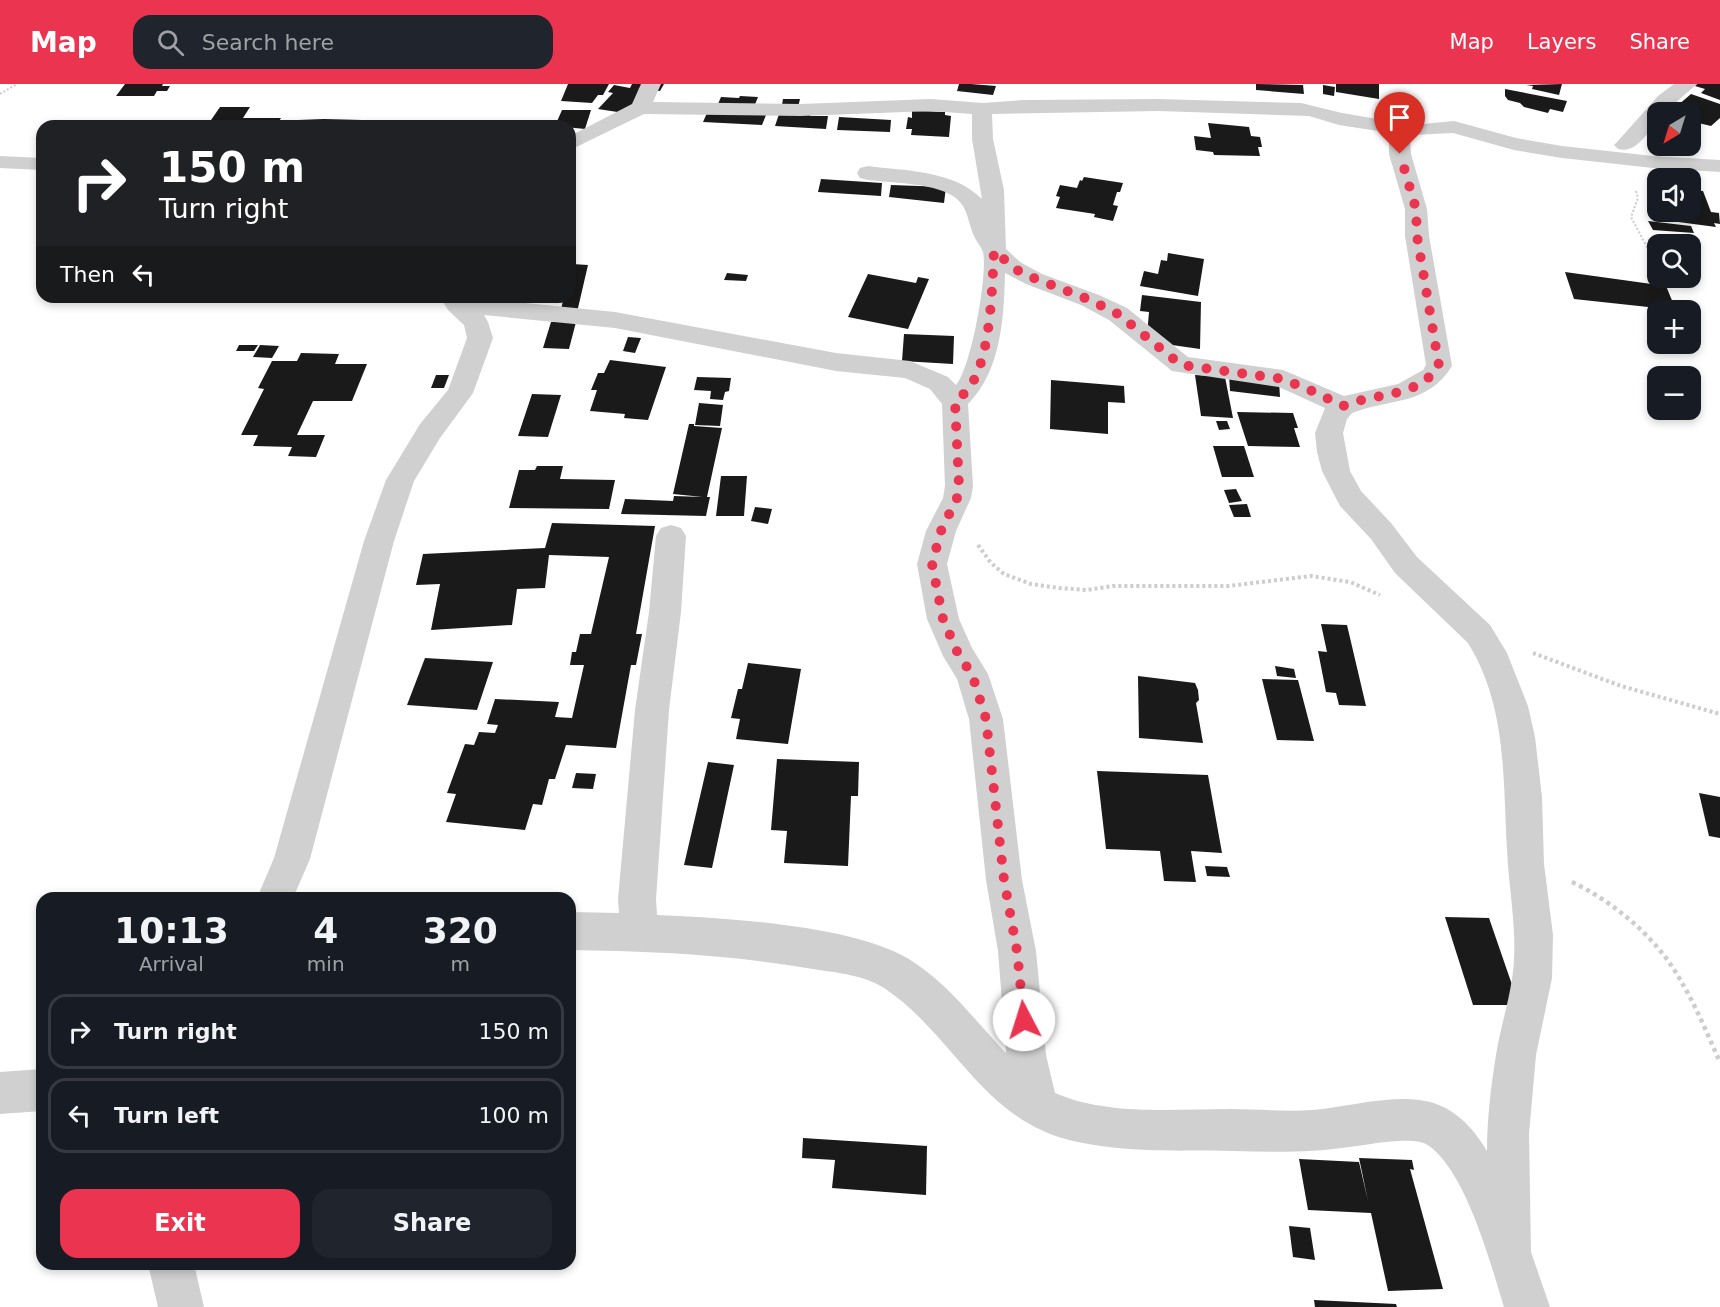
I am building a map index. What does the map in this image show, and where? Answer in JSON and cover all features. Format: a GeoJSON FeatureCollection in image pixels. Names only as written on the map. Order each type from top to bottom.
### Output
{"type":"FeatureCollection","features":[{"type":"Feature","properties":{"kind":"street"},"geometry":{"type":"LineString","coordinates":[[640,108],[651,84]]}},
{"type":"Feature","properties":{"kind":"street"},"geometry":{"type":"LineString","coordinates":[[1624,152],[1665,100],[1688,84]]}},
{"type":"Feature","properties":{"kind":"street"},"geometry":{"type":"LineString","coordinates":[[576,141],[640,108],[801,111],[931,105],[983,118],[1023,106],[1260,107],[1312,110],[1339,120],[1409,129],[1454,127],[1514,144],[1624,152],[1720,165]]}},
{"type":"Feature","properties":{"kind":"street"},"geometry":{"type":"LineString","coordinates":[[955,402],[970,387],[977,374],[988,324],[994,251],[993,190],[983,118]]}},
{"type":"Feature","properties":{"kind":"street"},"geometry":{"type":"LineString","coordinates":[[1409,129],[1399,137],[1400,154],[1416,209],[1417,236],[1439,366],[1432,376],[1405,392],[1343,406],[1334,416],[1329,433],[1331,452],[1342,485],[1350,498],[1381,531],[1406,565],[1479,634],[1503,681],[1515,727],[1527,834],[1526,864],[1534,935],[1532,978],[1516,1055],[1508,1134],[1509,1252]]}},
{"type":"Feature","properties":{"kind":"street"},"geometry":{"type":"LineString","coordinates":[[0,162],[36,164]]}},
{"type":"Feature","properties":{"kind":"street"},"geometry":{"type":"LineString","coordinates":[[868,173],[937,182],[963,192],[975,204],[984,233],[994,251],[1021,273],[1090,300],[1118,314],[1181,365],[1283,379],[1343,406]]}},
{"type":"Feature","properties":{"kind":"street"},"geometry":{"type":"LineString","coordinates":[[278,892],[292,859],[379,541],[400,480],[430,431],[460,393],[480,338],[476,322],[456,303]]}},
{"type":"Feature","properties":{"kind":"street"},"geometry":{"type":"LineString","coordinates":[[471,303],[615,320],[836,362],[910,370],[939,383],[955,402],[958,419],[957,498],[941,531],[932,564],[943,619],[959,656],[972,674],[986,719],[1004,880],[1022,992],[1026,1055],[1036,1105]]}},
{"type":"Feature","properties":{"kind":"street"},"geometry":{"type":"LineString","coordinates":[[639,932],[637,899],[652,710],[665,612],[671,536]]}},
{"type":"Feature","properties":{"kind":"street"},"geometry":{"type":"LineString","coordinates":[[576,931],[639,932],[797,947],[873,960],[902,976],[938,1008],[1006,1083],[1036,1105],[1068,1119],[1141,1130],[1312,1131],[1414,1120],[1435,1124],[1455,1141],[1479,1180],[1509,1252],[1527,1307]]}},
{"type":"Feature","properties":{"kind":"street"},"geometry":{"type":"LineString","coordinates":[[0,1093],[36,1090]]}},
{"type":"Feature","properties":{"kind":"street"},"geometry":{"type":"LineString","coordinates":[[173,1270],[182,1307]]}},
{"type":"Feature","properties":{"kind":"path"},"geometry":{"type":"LineString","coordinates":[[0,94],[17,84]]}},
{"type":"Feature","properties":{"kind":"path"},"geometry":{"type":"LineString","coordinates":[[1624,152],[1638,198],[1631,217],[1647,247]]}},
{"type":"Feature","properties":{"kind":"path"},"geometry":{"type":"LineString","coordinates":[[957,498],[972,537],[991,563],[1004,574],[1031,584],[1087,590],[1113,586],[1228,586],[1311,576],[1350,582],[1388,598]]}},
{"type":"Feature","properties":{"kind":"path"},"geometry":{"type":"LineString","coordinates":[[1479,634],[1621,686],[1720,714]]}},
{"type":"Feature","properties":{"kind":"path"},"geometry":{"type":"LineString","coordinates":[[1526,864],[1587,889],[1642,930],[1682,982],[1720,1062]]}},
{"type":"Feature","properties":{"kind":"building"},"geometry":{"type":"Polygon","coordinates":[[[125,84],[170,86],[167,91],[157,91],[154,96],[116,96],[125,84]]]}},
{"type":"Feature","properties":{"kind":"building"},"geometry":{"type":"Polygon","coordinates":[[[568,84],[609,84],[603,95],[598,95],[592,103],[561,101],[568,84]]]}},
{"type":"Feature","properties":{"kind":"building"},"geometry":{"type":"Polygon","coordinates":[[[632,84],[664,84],[660,91],[637,88],[656,92],[624,113],[598,109],[613,93],[608,92],[614,85],[630,88],[632,84]]]}},
{"type":"Feature","properties":{"kind":"building"},"geometry":{"type":"Polygon","coordinates":[[[959,84],[996,86],[993,95],[957,91],[959,84]]]}},
{"type":"Feature","properties":{"kind":"building"},"geometry":{"type":"Polygon","coordinates":[[[1256,84],[1303,85],[1304,94],[1256,90],[1256,84]]]}},
{"type":"Feature","properties":{"kind":"building"},"geometry":{"type":"Polygon","coordinates":[[[1336,84],[1379,84],[1379,99],[1336,92],[1336,84]]]}},
{"type":"Feature","properties":{"kind":"building"},"geometry":{"type":"Polygon","coordinates":[[[1562,84],[1559,95],[1532,89],[1533,86],[1526,85],[1562,84]]]}},
{"type":"Feature","properties":{"kind":"building"},"geometry":{"type":"Polygon","coordinates":[[[1697,84],[1720,84],[1720,100],[1701,93],[1705,89],[1695,86],[1697,84]]]}},
{"type":"Feature","properties":{"kind":"building"},"geometry":{"type":"Polygon","coordinates":[[[1323,85],[1335,87],[1334,96],[1323,94],[1323,85]]]}},
{"type":"Feature","properties":{"kind":"building"},"geometry":{"type":"Polygon","coordinates":[[[1505,89],[1567,101],[1563,112],[1550,109],[1548,113],[1508,100],[1505,96],[1505,89]]]}},
{"type":"Feature","properties":{"kind":"building"},"geometry":{"type":"Polygon","coordinates":[[[1691,94],[1720,104],[1720,118],[1711,126],[1701,124],[1701,102],[1682,102],[1691,94]]]}},
{"type":"Feature","properties":{"kind":"building"},"geometry":{"type":"Polygon","coordinates":[[[740,96],[758,97],[754,107],[768,110],[762,125],[703,122],[711,104],[718,104],[721,97],[739,98],[740,96]]]}},
{"type":"Feature","properties":{"kind":"building"},"geometry":{"type":"Polygon","coordinates":[[[783,99],[800,99],[798,107],[781,111],[783,99]]]}},
{"type":"Feature","properties":{"kind":"building"},"geometry":{"type":"Polygon","coordinates":[[[220,107],[250,107],[243,118],[281,118],[280,120],[211,120],[220,107]]]}},
{"type":"Feature","properties":{"kind":"building"},"geometry":{"type":"Polygon","coordinates":[[[562,110],[591,110],[585,129],[576,128],[576,120],[558,120],[562,110]]]}},
{"type":"Feature","properties":{"kind":"building"},"geometry":{"type":"Polygon","coordinates":[[[912,111],[945,112],[945,115],[951,116],[949,137],[911,135],[912,129],[906,129],[908,117],[912,118],[912,111]]]}},
{"type":"Feature","properties":{"kind":"building"},"geometry":{"type":"Polygon","coordinates":[[[811,113],[810,116],[828,116],[826,129],[775,126],[779,114],[811,113]]]}},
{"type":"Feature","properties":{"kind":"building"},"geometry":{"type":"Polygon","coordinates":[[[839,117],[891,120],[890,132],[837,130],[839,117]]]}},
{"type":"Feature","properties":{"kind":"building"},"geometry":{"type":"Polygon","coordinates":[[[324,119],[362,120],[298,120],[324,119]]]}},
{"type":"Feature","properties":{"kind":"building"},"geometry":{"type":"Polygon","coordinates":[[[1208,123],[1249,127],[1251,136],[1260,137],[1262,147],[1258,147],[1260,156],[1214,155],[1213,152],[1196,150],[1194,136],[1211,138],[1208,123]]]}},
{"type":"Feature","properties":{"kind":"building"},"geometry":{"type":"Polygon","coordinates":[[[1084,177],[1123,183],[1113,205],[1118,206],[1113,221],[1094,217],[1095,214],[1056,208],[1060,197],[1056,196],[1060,185],[1077,188],[1084,177]]]}},
{"type":"Feature","properties":{"kind":"building"},"geometry":{"type":"Polygon","coordinates":[[[821,179],[882,183],[881,196],[818,192],[821,179]]]}},
{"type":"Feature","properties":{"kind":"building"},"geometry":{"type":"Polygon","coordinates":[[[891,185],[946,187],[944,203],[889,197],[891,185]]]}},
{"type":"Feature","properties":{"kind":"building"},"geometry":{"type":"Polygon","coordinates":[[[1701,191],[1711,212],[1719,213],[1720,224],[1714,223],[1716,227],[1678,222],[1701,222],[1701,191]]]}},
{"type":"Feature","properties":{"kind":"building"},"geometry":{"type":"Polygon","coordinates":[[[1649,222],[1691,226],[1694,233],[1653,230],[1649,222]]]}},
{"type":"Feature","properties":{"kind":"building"},"geometry":{"type":"Polygon","coordinates":[[[1168,253],[1204,259],[1198,296],[1140,286],[1144,271],[1158,274],[1161,260],[1167,261],[1168,253]]]}},
{"type":"Feature","properties":{"kind":"building"},"geometry":{"type":"Polygon","coordinates":[[[576,264],[588,265],[575,321],[558,321],[562,303],[576,303],[576,264]]]}},
{"type":"Feature","properties":{"kind":"building"},"geometry":{"type":"Polygon","coordinates":[[[1565,272],[1647,283],[1647,288],[1667,288],[1672,300],[1647,300],[1647,307],[1574,299],[1565,272]]]}},
{"type":"Feature","properties":{"kind":"building"},"geometry":{"type":"Polygon","coordinates":[[[727,273],[748,275],[746,281],[724,280],[727,273]]]}},
{"type":"Feature","properties":{"kind":"building"},"geometry":{"type":"Polygon","coordinates":[[[868,274],[916,283],[918,277],[929,279],[908,329],[848,317],[868,274]]]}},
{"type":"Feature","properties":{"kind":"building"},"geometry":{"type":"Polygon","coordinates":[[[1142,295],[1201,302],[1200,349],[1158,343],[1147,335],[1149,312],[1140,311],[1142,295]]]}},
{"type":"Feature","properties":{"kind":"building"},"geometry":{"type":"Polygon","coordinates":[[[551,322],[576,322],[569,349],[543,348],[551,322]]]}},
{"type":"Feature","properties":{"kind":"building"},"geometry":{"type":"Polygon","coordinates":[[[904,334],[954,336],[953,364],[902,361],[904,334]]]}},
{"type":"Feature","properties":{"kind":"building"},"geometry":{"type":"Polygon","coordinates":[[[628,337],[641,338],[635,353],[623,351],[628,337]]]}},
{"type":"Feature","properties":{"kind":"building"},"geometry":{"type":"Polygon","coordinates":[[[239,345],[258,345],[254,351],[236,351],[239,345]]]}},
{"type":"Feature","properties":{"kind":"building"},"geometry":{"type":"Polygon","coordinates":[[[260,345],[279,346],[272,358],[253,357],[260,345]]]}},
{"type":"Feature","properties":{"kind":"building"},"geometry":{"type":"Polygon","coordinates":[[[301,353],[339,354],[335,364],[367,364],[352,401],[313,401],[297,435],[325,435],[316,457],[288,456],[292,447],[253,446],[258,435],[241,435],[264,389],[258,388],[272,361],[297,361],[301,353]]]}},
{"type":"Feature","properties":{"kind":"building"},"geometry":{"type":"Polygon","coordinates":[[[610,360],[666,367],[648,420],[624,418],[625,414],[590,411],[597,390],[591,390],[598,373],[604,373],[610,360]]]}},
{"type":"Feature","properties":{"kind":"building"},"geometry":{"type":"Polygon","coordinates":[[[436,375],[449,375],[444,388],[431,388],[436,375]]]}},
{"type":"Feature","properties":{"kind":"building"},"geometry":{"type":"Polygon","coordinates":[[[1195,375],[1225,377],[1233,418],[1201,416],[1195,375]]]}},
{"type":"Feature","properties":{"kind":"building"},"geometry":{"type":"Polygon","coordinates":[[[1229,375],[1279,381],[1280,397],[1230,391],[1229,375]]]}},
{"type":"Feature","properties":{"kind":"building"},"geometry":{"type":"Polygon","coordinates":[[[697,377],[731,378],[729,391],[725,392],[723,400],[710,399],[711,391],[694,390],[697,377]]]}},
{"type":"Feature","properties":{"kind":"building"},"geometry":{"type":"Polygon","coordinates":[[[1051,380],[1124,386],[1125,403],[1108,402],[1108,434],[1050,429],[1051,380]]]}},
{"type":"Feature","properties":{"kind":"building"},"geometry":{"type":"Polygon","coordinates":[[[532,394],[561,395],[548,437],[518,436],[532,394]]]}},
{"type":"Feature","properties":{"kind":"building"},"geometry":{"type":"Polygon","coordinates":[[[699,403],[723,405],[720,426],[695,425],[699,403]]]}},
{"type":"Feature","properties":{"kind":"building"},"geometry":{"type":"Polygon","coordinates":[[[1237,412],[1293,413],[1298,428],[1294,428],[1300,447],[1248,446],[1237,412]]]}},
{"type":"Feature","properties":{"kind":"building"},"geometry":{"type":"Polygon","coordinates":[[[1216,421],[1227,421],[1230,429],[1219,430],[1216,421]]]}},
{"type":"Feature","properties":{"kind":"building"},"geometry":{"type":"Polygon","coordinates":[[[689,424],[722,428],[707,497],[710,497],[706,516],[621,514],[625,499],[673,501],[674,496],[703,497],[673,494],[689,424]]]}},
{"type":"Feature","properties":{"kind":"building"},"geometry":{"type":"Polygon","coordinates":[[[1213,446],[1244,446],[1254,477],[1222,477],[1213,446]]]}},
{"type":"Feature","properties":{"kind":"building"},"geometry":{"type":"Polygon","coordinates":[[[537,466],[563,466],[560,479],[615,480],[609,509],[509,508],[519,470],[535,470],[537,466]]]}},
{"type":"Feature","properties":{"kind":"building"},"geometry":{"type":"Polygon","coordinates":[[[721,476],[747,476],[744,516],[716,516],[721,476]]]}},
{"type":"Feature","properties":{"kind":"building"},"geometry":{"type":"Polygon","coordinates":[[[1236,489],[1242,501],[1229,503],[1224,490],[1236,489]]]}},
{"type":"Feature","properties":{"kind":"building"},"geometry":{"type":"Polygon","coordinates":[[[1247,504],[1251,517],[1234,517],[1229,505],[1247,504]]]}},
{"type":"Feature","properties":{"kind":"building"},"geometry":{"type":"Polygon","coordinates":[[[755,507],[772,509],[768,524],[751,521],[755,507]]]}},
{"type":"Feature","properties":{"kind":"building"},"geometry":{"type":"Polygon","coordinates":[[[552,523],[655,526],[636,634],[642,634],[636,665],[631,665],[616,748],[566,745],[555,779],[549,779],[542,805],[533,804],[525,830],[446,822],[456,794],[447,793],[465,744],[474,745],[479,732],[495,733],[498,725],[487,724],[495,699],[559,702],[555,717],[572,718],[584,665],[570,665],[572,652],[576,652],[580,634],[591,634],[609,557],[549,555],[545,588],[517,589],[512,625],[431,630],[440,584],[416,585],[423,554],[545,548],[552,523]]]}},
{"type":"Feature","properties":{"kind":"building"},"geometry":{"type":"Polygon","coordinates":[[[1321,624],[1347,625],[1366,706],[1339,705],[1336,693],[1326,692],[1318,651],[1327,652],[1321,624]]]}},
{"type":"Feature","properties":{"kind":"building"},"geometry":{"type":"Polygon","coordinates":[[[425,658],[493,662],[477,710],[407,705],[425,658]]]}},
{"type":"Feature","properties":{"kind":"building"},"geometry":{"type":"Polygon","coordinates":[[[748,663],[801,669],[788,744],[736,739],[740,719],[731,718],[738,689],[742,689],[748,663]]]}},
{"type":"Feature","properties":{"kind":"building"},"geometry":{"type":"Polygon","coordinates":[[[1275,666],[1294,669],[1296,678],[1277,676],[1275,666]]]}},
{"type":"Feature","properties":{"kind":"building"},"geometry":{"type":"Polygon","coordinates":[[[1138,676],[1195,683],[1198,690],[1199,700],[1196,703],[1203,743],[1139,738],[1138,676]]]}},
{"type":"Feature","properties":{"kind":"building"},"geometry":{"type":"Polygon","coordinates":[[[1262,679],[1298,680],[1314,741],[1277,740],[1262,679]]]}},
{"type":"Feature","properties":{"kind":"building"},"geometry":{"type":"Polygon","coordinates":[[[777,759],[859,762],[858,796],[851,796],[848,866],[784,863],[787,831],[771,830],[777,759]]]}},
{"type":"Feature","properties":{"kind":"building"},"geometry":{"type":"Polygon","coordinates":[[[708,762],[734,765],[712,868],[684,865],[708,762]]]}},
{"type":"Feature","properties":{"kind":"building"},"geometry":{"type":"Polygon","coordinates":[[[1097,771],[1208,775],[1222,853],[1191,851],[1196,882],[1164,881],[1160,851],[1106,849],[1097,771]]]}},
{"type":"Feature","properties":{"kind":"building"},"geometry":{"type":"Polygon","coordinates":[[[576,773],[596,774],[593,789],[572,788],[576,773]]]}},
{"type":"Feature","properties":{"kind":"building"},"geometry":{"type":"Polygon","coordinates":[[[1699,793],[1720,797],[1720,838],[1709,836],[1699,793]]]}},
{"type":"Feature","properties":{"kind":"building"},"geometry":{"type":"Polygon","coordinates":[[[1205,866],[1227,867],[1230,877],[1207,876],[1205,866]]]}},
{"type":"Feature","properties":{"kind":"building"},"geometry":{"type":"Polygon","coordinates":[[[1445,917],[1489,918],[1519,1005],[1473,1005],[1445,917]]]}},
{"type":"Feature","properties":{"kind":"building"},"geometry":{"type":"Polygon","coordinates":[[[803,1138],[927,1146],[926,1195],[832,1188],[835,1160],[802,1158],[803,1138]]]}},
{"type":"Feature","properties":{"kind":"building"},"geometry":{"type":"Polygon","coordinates":[[[1359,1158],[1412,1160],[1414,1170],[1410,1169],[1443,1289],[1388,1291],[1371,1213],[1308,1210],[1299,1159],[1359,1162],[1368,1201],[1359,1158]]]}},
{"type":"Feature","properties":{"kind":"building"},"geometry":{"type":"Polygon","coordinates":[[[1289,1226],[1310,1228],[1315,1260],[1293,1257],[1289,1226]]]}},
{"type":"Feature","properties":{"kind":"building"},"geometry":{"type":"Polygon","coordinates":[[[1314,1300],[1396,1304],[1397,1307],[1315,1307],[1314,1300]]]}},
{"type":"Feature","properties":{"kind":"route"},"geometry":{"type":"LineString","coordinates":[[1024,1020],[1017,951],[996,818],[986,719],[972,674],[959,656],[943,619],[932,564],[941,531],[957,498],[959,486],[958,419],[955,402],[970,387],[977,374],[986,339],[994,251],[1021,273],[1090,300],[1118,314],[1181,365],[1283,379],[1343,406],[1405,392],[1432,376],[1439,366],[1439,356],[1432,330],[1418,243],[1416,209],[1400,154]]}}]}
